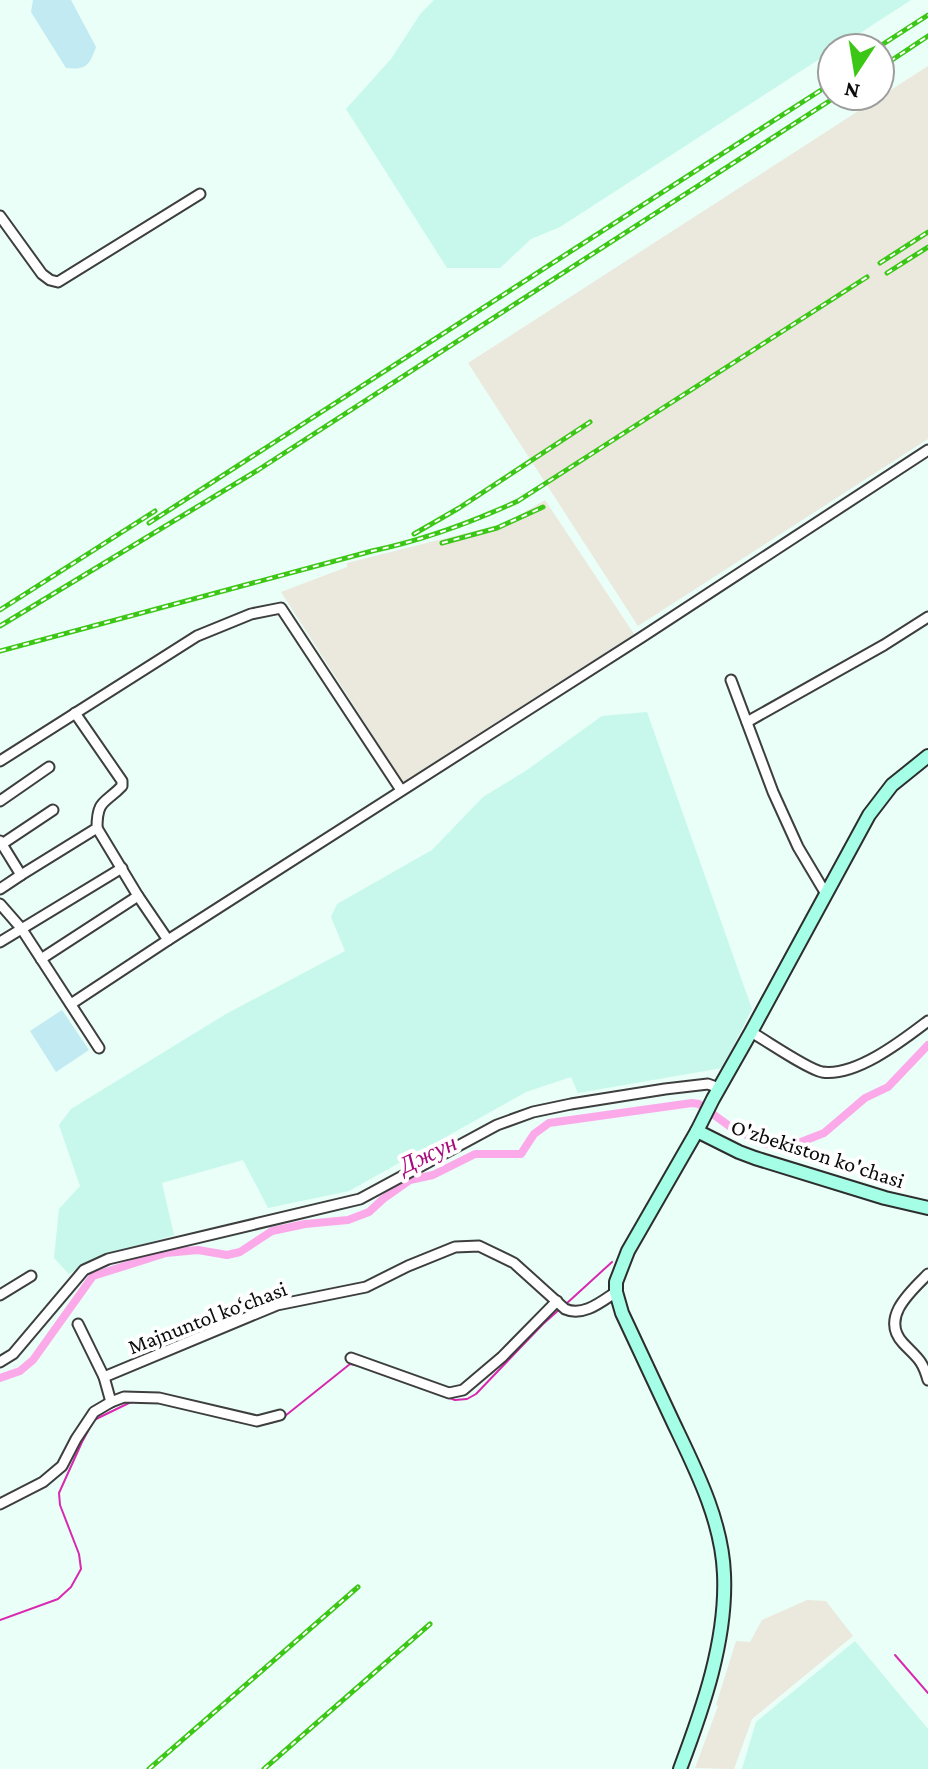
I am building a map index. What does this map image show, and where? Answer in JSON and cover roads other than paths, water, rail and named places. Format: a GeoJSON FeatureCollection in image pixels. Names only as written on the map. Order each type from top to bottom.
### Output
{"type":"FeatureCollection","features":[{"type":"Feature","properties":{"kind":"main road"},"geometry":{"type":"LineString","coordinates":[[680,1769],[698,1722],[718,1643],[724,1590],[722,1556],[716,1526],[700,1484],[622,1313],[616,1282],[628,1251],[869,815],[892,785],[928,756]]}},
{"type":"Feature","properties":{"kind":"main road","name":"O'zbekiston ko'chasi"},"geometry":{"type":"LineString","coordinates":[[697,1131],[755,1158],[928,1208]]}},
{"type":"Feature","properties":{"kind":"street"},"geometry":{"type":"LineString","coordinates":[[0,216],[42,274],[58,282],[200,194]]}},
{"type":"Feature","properties":{"kind":"street"},"geometry":{"type":"LineString","coordinates":[[71,1004],[928,450]]}},
{"type":"Feature","properties":{"kind":"street"},"geometry":{"type":"LineString","coordinates":[[0,761],[197,636],[251,614],[281,608],[401,790]]}},
{"type":"Feature","properties":{"kind":"street"},"geometry":{"type":"LineString","coordinates":[[747,722],[861,659],[928,617]]}},
{"type":"Feature","properties":{"kind":"street"},"geometry":{"type":"LineString","coordinates":[[731,680],[773,792],[798,847],[826,894]]}},
{"type":"Feature","properties":{"kind":"street"},"geometry":{"type":"LineString","coordinates":[[75,713],[122,781],[122,786],[99,807],[97,828],[168,940]]}},
{"type":"Feature","properties":{"kind":"street"},"geometry":{"type":"LineString","coordinates":[[0,801],[49,767]]}},
{"type":"Feature","properties":{"kind":"street"},"geometry":{"type":"LineString","coordinates":[[21,875],[1,843],[53,810]]}},
{"type":"Feature","properties":{"kind":"street"},"geometry":{"type":"LineString","coordinates":[[0,889],[97,828]]}},
{"type":"Feature","properties":{"kind":"street"},"geometry":{"type":"LineString","coordinates":[[0,942],[122,868]]}},
{"type":"Feature","properties":{"kind":"street"},"geometry":{"type":"LineString","coordinates":[[41,959],[138,896]]}},
{"type":"Feature","properties":{"kind":"street"},"geometry":{"type":"LineString","coordinates":[[0,904],[21,928],[99,1048]]}},
{"type":"Feature","properties":{"kind":"street"},"geometry":{"type":"LineString","coordinates":[[751,1032],[822,1072],[847,1070],[891,1049],[928,1021]]}},
{"type":"Feature","properties":{"kind":"street"},"geometry":{"type":"LineString","coordinates":[[0,1362],[13,1354],[84,1270],[108,1259],[360,1199],[497,1125],[533,1112],[708,1084],[716,1093]]}},
{"type":"Feature","properties":{"kind":"street","name":"Majnuntol ko‘chasi"},"geometry":{"type":"LineString","coordinates":[[104,1377],[277,1305],[366,1287],[455,1247],[479,1246],[514,1263],[561,1305]]}},
{"type":"Feature","properties":{"kind":"street"},"geometry":{"type":"LineString","coordinates":[[928,1274],[902,1302],[894,1325],[899,1340],[923,1363],[928,1380]]}},
{"type":"Feature","properties":{"kind":"street"},"geometry":{"type":"LineString","coordinates":[[0,1295],[31,1276]]}},
{"type":"Feature","properties":{"kind":"street"},"geometry":{"type":"LineString","coordinates":[[351,1358],[449,1393],[463,1390],[561,1305],[571,1312],[593,1307],[616,1292]]}},
{"type":"Feature","properties":{"kind":"street"},"geometry":{"type":"LineString","coordinates":[[78,1324],[104,1377],[111,1402]]}},
{"type":"Feature","properties":{"kind":"street"},"geometry":{"type":"LineString","coordinates":[[0,1504],[43,1482],[62,1466],[94,1412],[124,1397],[159,1398],[257,1421],[280,1415]]}},
{"type":"Feature","properties":{"kind":"waterway","name":"Джун"},"geometry":{"type":"LineString","coordinates":[[0,1378],[20,1371],[33,1360],[93,1276],[166,1253],[198,1250],[227,1255],[240,1252],[272,1231],[348,1220],[369,1212],[410,1180],[433,1175],[475,1154],[521,1154],[534,1134],[549,1123],[692,1103],[699,1104],[732,1128],[765,1144],[801,1142],[824,1133],[865,1098],[888,1087],[928,1045]]}},
{"type":"Feature","properties":{"kind":"waterway"},"geometry":{"type":"LineString","coordinates":[[566,1304],[612,1262]]}},
{"type":"Feature","properties":{"kind":"waterway"},"geometry":{"type":"LineString","coordinates":[[373,1371],[455,1400],[467,1399],[476,1394],[561,1308]]}},
{"type":"Feature","properties":{"kind":"waterway"},"geometry":{"type":"LineString","coordinates":[[285,1416],[350,1364],[360,1366]]}},
{"type":"Feature","properties":{"kind":"waterway"},"geometry":{"type":"LineString","coordinates":[[0,1620],[58,1599],[71,1587],[81,1569],[59,1493],[94,1420],[131,1402]]}},
{"type":"Feature","properties":{"kind":"waterway"},"geometry":{"type":"LineString","coordinates":[[216,1416],[254,1424],[276,1421]]}},
{"type":"Feature","properties":{"kind":"waterway"},"geometry":{"type":"LineString","coordinates":[[895,1655],[928,1693]]}},
{"type":"Feature","properties":{"kind":"railway"},"geometry":{"type":"LineString","coordinates":[[896,36],[928,15]]}},
{"type":"Feature","properties":{"kind":"railway"},"geometry":{"type":"LineString","coordinates":[[896,57],[928,36]]}},
{"type":"Feature","properties":{"kind":"railway"},"geometry":{"type":"LineString","coordinates":[[149,523],[816,93]]}},
{"type":"Feature","properties":{"kind":"railway"},"geometry":{"type":"LineString","coordinates":[[0,626],[258,470],[816,110]]}},
{"type":"Feature","properties":{"kind":"railway"},"geometry":{"type":"LineString","coordinates":[[880,263],[928,232]]}},
{"type":"Feature","properties":{"kind":"railway"},"geometry":{"type":"LineString","coordinates":[[887,273],[928,247]]}},
{"type":"Feature","properties":{"kind":"railway"},"geometry":{"type":"LineString","coordinates":[[0,651],[410,542],[500,509],[518,501],[867,277]]}},
{"type":"Feature","properties":{"kind":"railway"},"geometry":{"type":"LineString","coordinates":[[414,534],[590,422]]}},
{"type":"Feature","properties":{"kind":"railway"},"geometry":{"type":"LineString","coordinates":[[442,543],[497,528],[543,507]]}},
{"type":"Feature","properties":{"kind":"railway"},"geometry":{"type":"LineString","coordinates":[[0,610],[155,511]]}},
{"type":"Feature","properties":{"kind":"railway"},"geometry":{"type":"LineString","coordinates":[[149,1769],[358,1587]]}},
{"type":"Feature","properties":{"kind":"railway"},"geometry":{"type":"LineString","coordinates":[[264,1769],[430,1624]]}}]}
